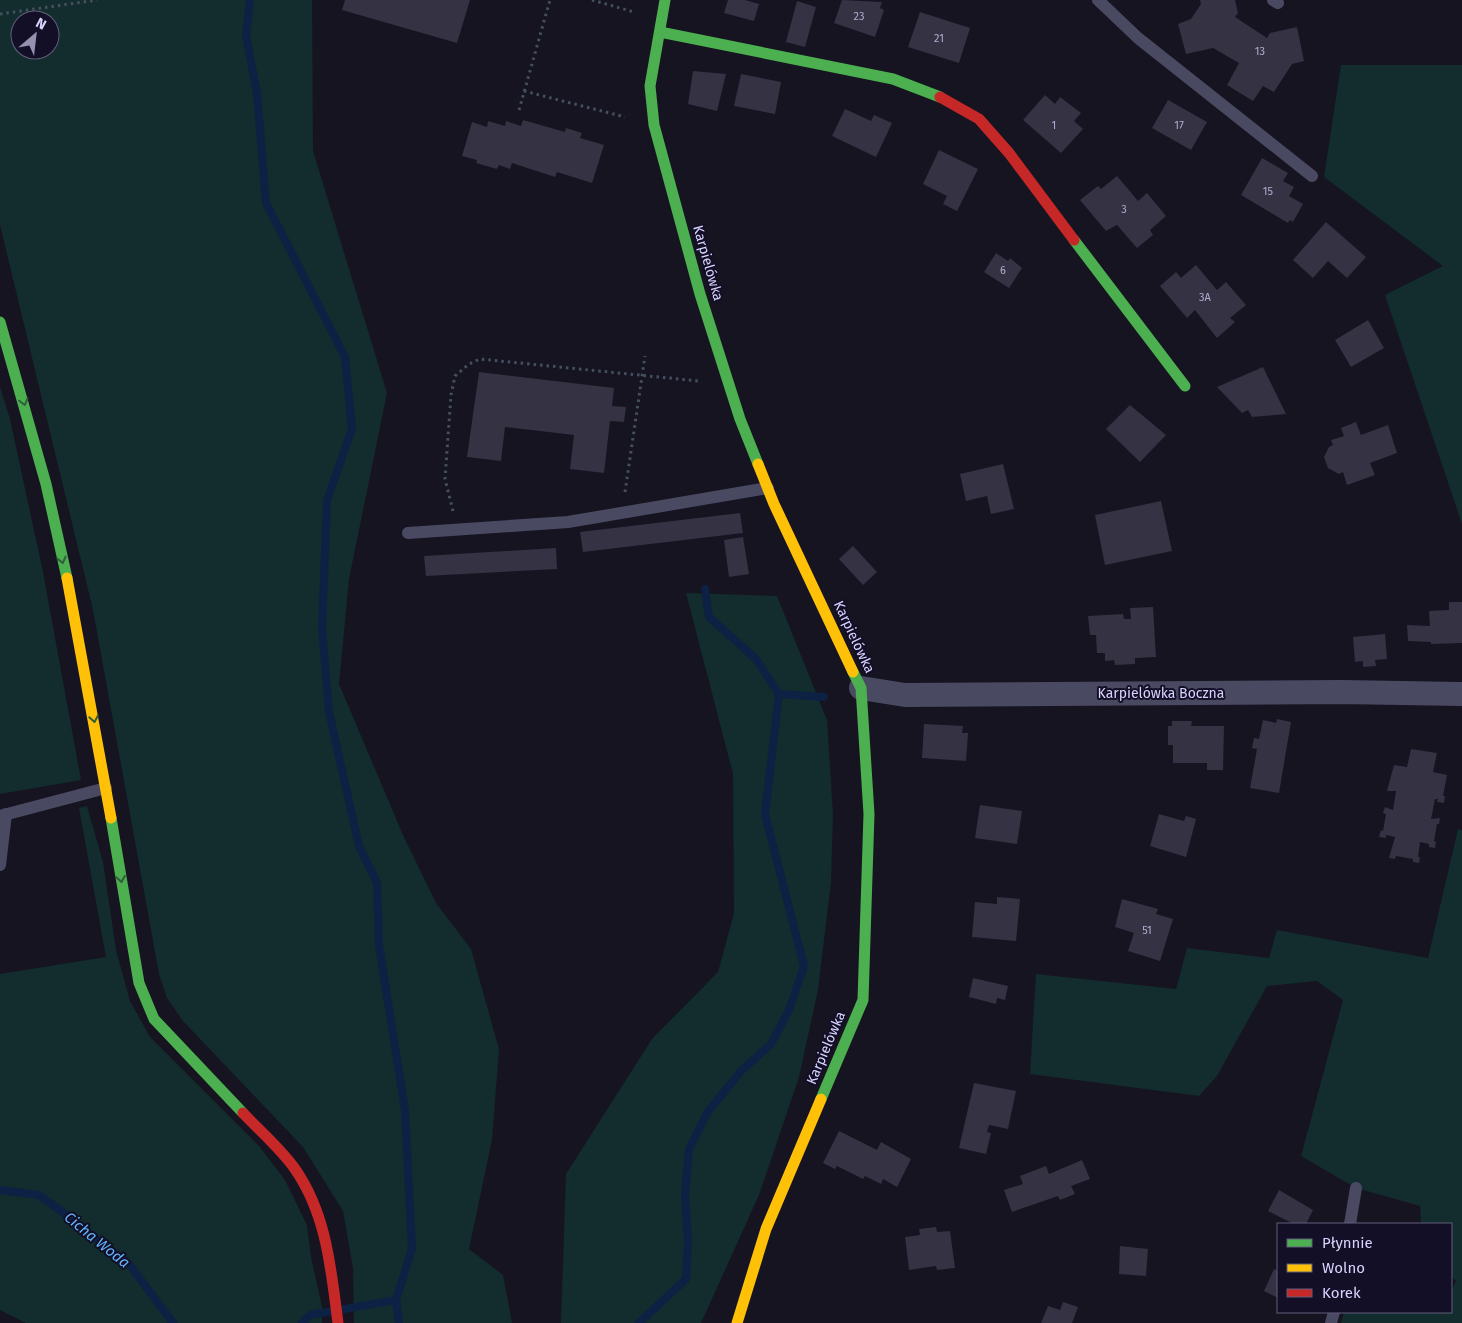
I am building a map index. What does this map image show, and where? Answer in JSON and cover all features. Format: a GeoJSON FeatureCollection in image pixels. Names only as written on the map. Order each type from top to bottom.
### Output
{"type":"FeatureCollection","features":[{"type":"Feature","properties":{"kind":"street","name":"Karpielówka"},"geometry":{"type":"LineString","coordinates":[[665,0],[650,86],[654,124],[700,294],[729,384],[768,488],[861,688],[869,814],[862,1000],[766,1229],[737,1323]]}},
{"type":"Feature","properties":{"kind":"street"},"geometry":{"type":"LineString","coordinates":[[661,26],[893,79],[948,100],[979,119],[1010,153],[1185,386]]}},
{"type":"Feature","properties":{"kind":"street"},"geometry":{"type":"LineString","coordinates":[[0,322],[38,453],[81,642],[139,983],[146,1004],[154,1019],[294,1168],[309,1189],[320,1214],[327,1244],[338,1323]]}},
{"type":"Feature","properties":{"kind":"street","name":"Karpielówka Boczna"},"geometry":{"type":"LineString","coordinates":[[861,688],[906,695],[1341,692],[1462,694]]}},
{"type":"Feature","properties":{"kind":"lane"},"geometry":{"type":"LineString","coordinates":[[1098,0],[1138,38],[1312,176]]}},
{"type":"Feature","properties":{"kind":"lane"},"geometry":{"type":"LineString","coordinates":[[408,532],[568,522],[768,488]]}},
{"type":"Feature","properties":{"kind":"lane"},"geometry":{"type":"LineString","coordinates":[[0,865],[3,815],[106,788]]}},
{"type":"Feature","properties":{"kind":"lane"},"geometry":{"type":"LineString","coordinates":[[1350,1223],[1356,1188]]}},
{"type":"Feature","properties":{"kind":"path"},"geometry":{"type":"LineString","coordinates":[[0,14],[97,0]]}},
{"type":"Feature","properties":{"kind":"path"},"geometry":{"type":"LineString","coordinates":[[519,110],[550,0]]}},
{"type":"Feature","properties":{"kind":"path"},"geometry":{"type":"LineString","coordinates":[[592,0],[661,26]]}},
{"type":"Feature","properties":{"kind":"path"},"geometry":{"type":"LineString","coordinates":[[524,91],[654,124]]}},
{"type":"Feature","properties":{"kind":"path"},"geometry":{"type":"LineString","coordinates":[[622,513],[645,356]]}},
{"type":"Feature","properties":{"kind":"path"},"geometry":{"type":"LineString","coordinates":[[458,529],[445,479],[450,395],[456,376],[470,364],[480,359],[729,384]]}},
{"type":"Feature","properties":{"kind":"green space"},"geometry":{"type":"Polygon","coordinates":[[[0,0],[312,0],[313,151],[387,393],[349,579],[339,684],[403,835],[436,903],[471,949],[499,1049],[492,1140],[469,1249],[503,1275],[512,1323],[354,1323],[353,1268],[343,1211],[303,1147],[183,1021],[167,998],[159,974],[93,610],[0,225],[0,0]]]}},
{"type":"Feature","properties":{"kind":"green space"},"geometry":{"type":"Polygon","coordinates":[[[1341,65],[1462,65],[1462,524],[1385,295],[1443,266],[1324,177],[1341,65]]]}},
{"type":"Feature","properties":{"kind":"green space"},"geometry":{"type":"Polygon","coordinates":[[[0,387],[10,419],[43,572],[81,780],[0,794],[0,387]]]}},
{"type":"Feature","properties":{"kind":"green space"},"geometry":{"type":"Polygon","coordinates":[[[686,593],[777,596],[827,720],[833,815],[831,882],[818,990],[799,1077],[759,1195],[701,1323],[561,1323],[566,1174],[652,1039],[718,972],[734,913],[733,774],[686,593]]]}},
{"type":"Feature","properties":{"kind":"green space"},"geometry":{"type":"Polygon","coordinates":[[[87,806],[103,862],[116,950],[130,1001],[150,1037],[259,1146],[285,1180],[307,1225],[311,1257],[322,1307],[322,1323],[26,1323],[0,1310],[0,974],[106,957],[79,808],[87,806]]]}},
{"type":"Feature","properties":{"kind":"green space"},"geometry":{"type":"Polygon","coordinates":[[[1458,829],[1462,830],[1462,1323],[1341,1323],[1344,1313],[1452,1313],[1452,1289],[1456,1281],[1452,1278],[1452,1223],[1421,1223],[1420,1206],[1356,1188],[1301,1156],[1343,1000],[1317,981],[1267,986],[1217,1076],[1199,1096],[1030,1074],[1036,974],[1176,989],[1187,948],[1269,958],[1277,930],[1428,958],[1458,829]]]}},
{"type":"Feature","properties":{"kind":"building"},"geometry":{"type":"Polygon","coordinates":[[[345,0],[470,0],[457,43],[342,10],[345,0]]]}},
{"type":"Feature","properties":{"kind":"building"},"geometry":{"type":"Polygon","coordinates":[[[728,0],[745,0],[759,4],[754,21],[724,13],[728,0]]]}},
{"type":"Feature","properties":{"kind":"building"},"geometry":{"type":"Polygon","coordinates":[[[842,0],[882,2],[880,8],[884,10],[875,37],[834,23],[842,0]]]}},
{"type":"Feature","properties":{"kind":"building"},"geometry":{"type":"Polygon","coordinates":[[[1200,0],[1235,0],[1238,13],[1235,17],[1267,38],[1270,33],[1297,27],[1304,61],[1292,64],[1274,92],[1263,86],[1253,101],[1227,85],[1239,63],[1213,48],[1186,54],[1178,24],[1191,19],[1201,4],[1200,0]]]}},
{"type":"Feature","properties":{"kind":"building"},"geometry":{"type":"Polygon","coordinates":[[[797,1],[816,7],[805,47],[786,42],[797,1]]]}},
{"type":"Feature","properties":{"kind":"building"},"geometry":{"type":"Polygon","coordinates":[[[920,12],[970,28],[959,63],[908,47],[920,12]]]}},
{"type":"Feature","properties":{"kind":"building"},"geometry":{"type":"Polygon","coordinates":[[[693,71],[726,74],[717,111],[688,104],[693,71]]]}},
{"type":"Feature","properties":{"kind":"building"},"geometry":{"type":"Polygon","coordinates":[[[741,74],[781,82],[775,114],[734,106],[741,74]]]}},
{"type":"Feature","properties":{"kind":"building"},"geometry":{"type":"Polygon","coordinates":[[[1045,95],[1055,104],[1060,97],[1081,113],[1074,121],[1083,129],[1061,153],[1023,120],[1045,95]]]}},
{"type":"Feature","properties":{"kind":"building"},"geometry":{"type":"Polygon","coordinates":[[[1168,100],[1207,122],[1191,150],[1152,128],[1168,100]]]}},
{"type":"Feature","properties":{"kind":"building"},"geometry":{"type":"Polygon","coordinates":[[[845,109],[871,121],[874,115],[892,123],[876,157],[832,136],[845,109]]]}},
{"type":"Feature","properties":{"kind":"building"},"geometry":{"type":"Polygon","coordinates":[[[523,120],[565,132],[566,128],[582,133],[580,138],[604,145],[592,183],[557,172],[555,177],[512,163],[510,169],[499,165],[497,169],[476,163],[477,160],[462,156],[472,122],[487,127],[488,121],[505,126],[506,121],[521,126],[523,120]]]}},
{"type":"Feature","properties":{"kind":"building"},"geometry":{"type":"Polygon","coordinates":[[[939,150],[978,169],[957,211],[943,204],[947,196],[923,184],[939,150]]]}},
{"type":"Feature","properties":{"kind":"building"},"geometry":{"type":"Polygon","coordinates":[[[1262,158],[1288,173],[1283,181],[1294,187],[1289,196],[1303,204],[1293,222],[1290,220],[1288,223],[1241,195],[1262,158]]]}},
{"type":"Feature","properties":{"kind":"building"},"geometry":{"type":"Polygon","coordinates":[[[1117,176],[1138,201],[1147,193],[1166,216],[1150,230],[1153,235],[1137,248],[1117,225],[1106,231],[1080,200],[1098,186],[1101,189],[1117,176]]]}},
{"type":"Feature","properties":{"kind":"building"},"geometry":{"type":"Polygon","coordinates":[[[1326,222],[1366,257],[1347,278],[1328,261],[1313,278],[1293,260],[1326,222]]]}},
{"type":"Feature","properties":{"kind":"building"},"geometry":{"type":"Polygon","coordinates":[[[996,253],[1008,261],[1010,258],[1022,268],[1009,288],[984,272],[996,253]]]}},
{"type":"Feature","properties":{"kind":"building"},"geometry":{"type":"Polygon","coordinates":[[[1196,265],[1217,290],[1226,282],[1246,305],[1230,318],[1235,322],[1217,338],[1195,310],[1187,318],[1160,286],[1176,272],[1181,278],[1196,265]]]}},
{"type":"Feature","properties":{"kind":"building"},"geometry":{"type":"Polygon","coordinates":[[[1368,320],[1384,348],[1351,367],[1335,340],[1368,320]]]}},
{"type":"Feature","properties":{"kind":"building"},"geometry":{"type":"Polygon","coordinates":[[[1263,367],[1286,414],[1252,417],[1248,410],[1242,413],[1217,387],[1263,367]]]}},
{"type":"Feature","properties":{"kind":"building"},"geometry":{"type":"Polygon","coordinates":[[[479,372],[614,388],[612,406],[626,407],[624,422],[610,421],[604,473],[570,469],[574,435],[505,427],[501,461],[467,457],[479,372]]]}},
{"type":"Feature","properties":{"kind":"building"},"geometry":{"type":"Polygon","coordinates":[[[1130,405],[1166,435],[1140,462],[1106,429],[1130,405]]]}},
{"type":"Feature","properties":{"kind":"building"},"geometry":{"type":"Polygon","coordinates":[[[1356,422],[1361,435],[1388,425],[1397,453],[1370,463],[1375,475],[1347,485],[1343,472],[1339,474],[1328,468],[1324,457],[1329,447],[1333,445],[1331,440],[1344,436],[1341,428],[1356,422]]]}},
{"type":"Feature","properties":{"kind":"building"},"geometry":{"type":"Polygon","coordinates":[[[1003,464],[1014,509],[991,514],[987,496],[966,501],[960,474],[1003,464]]]}},
{"type":"Feature","properties":{"kind":"building"},"geometry":{"type":"Polygon","coordinates":[[[1161,501],[1172,551],[1105,565],[1095,515],[1161,501]]]}},
{"type":"Feature","properties":{"kind":"building"},"geometry":{"type":"Polygon","coordinates":[[[740,513],[743,533],[583,552],[580,532],[740,513]]]}},
{"type":"Feature","properties":{"kind":"building"},"geometry":{"type":"Polygon","coordinates":[[[743,537],[749,574],[729,577],[724,540],[743,537]]]}},
{"type":"Feature","properties":{"kind":"building"},"geometry":{"type":"Polygon","coordinates":[[[853,546],[877,572],[863,585],[839,559],[853,546]]]}},
{"type":"Feature","properties":{"kind":"building"},"geometry":{"type":"Polygon","coordinates":[[[556,548],[557,569],[426,576],[424,556],[556,548]]]}},
{"type":"Feature","properties":{"kind":"building"},"geometry":{"type":"Polygon","coordinates":[[[1449,602],[1462,602],[1462,643],[1431,644],[1431,642],[1408,641],[1407,625],[1430,626],[1429,611],[1449,610],[1449,602]]]}},
{"type":"Feature","properties":{"kind":"building"},"geometry":{"type":"Polygon","coordinates":[[[1153,607],[1156,657],[1135,658],[1135,664],[1115,665],[1114,660],[1105,661],[1105,653],[1097,653],[1096,635],[1090,635],[1088,616],[1123,614],[1124,619],[1131,619],[1130,608],[1153,607]]]}},
{"type":"Feature","properties":{"kind":"building"},"geometry":{"type":"Polygon","coordinates":[[[1385,634],[1387,659],[1375,660],[1376,666],[1363,667],[1363,661],[1355,662],[1353,637],[1385,634]]]}},
{"type":"Feature","properties":{"kind":"building"},"geometry":{"type":"Polygon","coordinates":[[[1277,719],[1291,722],[1279,793],[1250,788],[1257,749],[1252,748],[1254,738],[1259,739],[1263,720],[1276,723],[1277,719]]]}},
{"type":"Feature","properties":{"kind":"building"},"geometry":{"type":"Polygon","coordinates":[[[1172,721],[1192,721],[1191,726],[1224,726],[1223,770],[1207,770],[1207,763],[1173,763],[1173,745],[1168,745],[1168,726],[1172,726],[1172,721]]]}},
{"type":"Feature","properties":{"kind":"building"},"geometry":{"type":"Polygon","coordinates":[[[924,724],[963,726],[962,733],[968,733],[966,761],[922,758],[924,724]]]}},
{"type":"Feature","properties":{"kind":"building"},"geometry":{"type":"Polygon","coordinates":[[[1411,749],[1437,753],[1433,772],[1447,775],[1443,796],[1445,796],[1444,803],[1437,802],[1438,799],[1435,799],[1431,819],[1440,818],[1434,841],[1436,842],[1435,848],[1420,842],[1419,863],[1413,862],[1413,859],[1396,856],[1395,859],[1389,858],[1395,837],[1386,835],[1386,838],[1379,837],[1381,830],[1383,831],[1386,814],[1383,813],[1385,807],[1393,810],[1396,791],[1387,791],[1394,765],[1407,767],[1411,749]]]}},
{"type":"Feature","properties":{"kind":"building"},"geometry":{"type":"Polygon","coordinates":[[[980,805],[1022,811],[1017,844],[975,838],[980,805]]]}},
{"type":"Feature","properties":{"kind":"building"},"geometry":{"type":"Polygon","coordinates":[[[1159,814],[1184,821],[1186,816],[1196,819],[1186,857],[1150,846],[1159,814]]]}},
{"type":"Feature","properties":{"kind":"building"},"geometry":{"type":"Polygon","coordinates":[[[997,897],[1020,899],[1016,941],[972,937],[975,902],[997,904],[997,897]]]}},
{"type":"Feature","properties":{"kind":"building"},"geometry":{"type":"Polygon","coordinates":[[[1122,899],[1158,909],[1156,914],[1173,919],[1160,961],[1128,951],[1134,933],[1115,927],[1122,899]]]}},
{"type":"Feature","properties":{"kind":"building"},"geometry":{"type":"Polygon","coordinates":[[[973,978],[1008,986],[1005,1000],[997,998],[996,1004],[969,997],[973,978]]]}},
{"type":"Feature","properties":{"kind":"building"},"geometry":{"type":"Polygon","coordinates":[[[974,1083],[1016,1091],[1008,1129],[989,1125],[987,1132],[991,1133],[986,1154],[959,1148],[974,1083]]]}},
{"type":"Feature","properties":{"kind":"building"},"geometry":{"type":"Polygon","coordinates":[[[839,1131],[877,1150],[881,1142],[911,1159],[897,1187],[883,1179],[881,1184],[865,1176],[863,1179],[837,1166],[835,1169],[823,1163],[839,1131]]]}},
{"type":"Feature","properties":{"kind":"building"},"geometry":{"type":"Polygon","coordinates":[[[1082,1160],[1090,1179],[1071,1186],[1075,1194],[1060,1200],[1058,1196],[1012,1212],[1004,1190],[1023,1184],[1020,1176],[1046,1166],[1049,1174],[1082,1160]]]}},
{"type":"Feature","properties":{"kind":"building"},"geometry":{"type":"Polygon","coordinates":[[[1279,1190],[1313,1210],[1306,1223],[1292,1223],[1268,1211],[1279,1190]]]}},
{"type":"Feature","properties":{"kind":"building"},"geometry":{"type":"Polygon","coordinates":[[[936,1227],[937,1232],[950,1231],[955,1268],[937,1270],[936,1266],[909,1270],[905,1237],[920,1235],[919,1229],[936,1227]]]}},
{"type":"Feature","properties":{"kind":"building"},"geometry":{"type":"Polygon","coordinates":[[[1120,1246],[1148,1249],[1146,1276],[1119,1274],[1120,1246]]]}},
{"type":"Feature","properties":{"kind":"building"},"geometry":{"type":"Polygon","coordinates":[[[1274,1269],[1277,1270],[1277,1298],[1264,1291],[1274,1269]]]}},
{"type":"Feature","properties":{"kind":"building"},"geometry":{"type":"Polygon","coordinates":[[[1063,1302],[1078,1307],[1072,1323],[1041,1323],[1048,1306],[1060,1310],[1063,1302]]]}},
{"type":"Feature","properties":{"kind":"waterway"},"geometry":{"type":"LineString","coordinates":[[250,0],[246,36],[257,93],[266,203],[345,357],[352,429],[327,500],[322,628],[329,712],[359,846],[377,883],[379,945],[405,1110],[412,1249],[396,1300],[399,1323]]}},
{"type":"Feature","properties":{"kind":"waterway"},"geometry":{"type":"LineString","coordinates":[[639,1323],[686,1279],[688,1242],[685,1195],[689,1149],[707,1113],[740,1072],[771,1044],[789,1010],[804,966],[765,814],[779,694],[756,659],[709,617],[705,589]]}},
{"type":"Feature","properties":{"kind":"waterway"},"geometry":{"type":"LineString","coordinates":[[779,694],[824,697]]}},
{"type":"Feature","properties":{"kind":"waterway","name":"Cicha Woda"},"geometry":{"type":"LineString","coordinates":[[0,1190],[39,1195],[57,1208],[129,1264],[173,1323]]}},
{"type":"Feature","properties":{"kind":"waterway"},"geometry":{"type":"LineString","coordinates":[[302,1323],[310,1315],[396,1300]]}},
{"type":"Feature","properties":{"kind":"traffic: fast"},"geometry":{"type":"LineString","coordinates":[[665,0],[650,86],[654,125],[700,294],[740,419],[758,464]]}},
{"type":"Feature","properties":{"kind":"traffic: fast"},"geometry":{"type":"LineString","coordinates":[[660,32],[893,79],[940,97]]}},
{"type":"Feature","properties":{"kind":"traffic: fast"},"geometry":{"type":"LineString","coordinates":[[1074,240],[1185,386]]}},
{"type":"Feature","properties":{"kind":"traffic: fast"},"geometry":{"type":"LineString","coordinates":[[0,322],[46,484],[67,578]]}},
{"type":"Feature","properties":{"kind":"traffic: fast"},"geometry":{"type":"LineString","coordinates":[[821,1099],[863,1000],[869,814],[861,688],[853,672]]}},
{"type":"Feature","properties":{"kind":"traffic: fast"},"geometry":{"type":"LineString","coordinates":[[111,818],[139,983],[154,1019],[243,1113]]}},
{"type":"Feature","properties":{"kind":"traffic: slow"},"geometry":{"type":"LineString","coordinates":[[758,464],[774,504],[853,672]]}},
{"type":"Feature","properties":{"kind":"traffic: slow"},"geometry":{"type":"LineString","coordinates":[[67,578],[111,818]]}},
{"type":"Feature","properties":{"kind":"traffic: slow"},"geometry":{"type":"LineString","coordinates":[[737,1323],[766,1229],[821,1099]]}},
{"type":"Feature","properties":{"kind":"traffic: jam"},"geometry":{"type":"LineString","coordinates":[[940,97],[979,119],[1009,153],[1074,240]]}},
{"type":"Feature","properties":{"kind":"traffic: jam"},"geometry":{"type":"LineString","coordinates":[[243,1113],[277,1147],[295,1169],[306,1187],[321,1224],[326,1243],[338,1323]]}}]}
